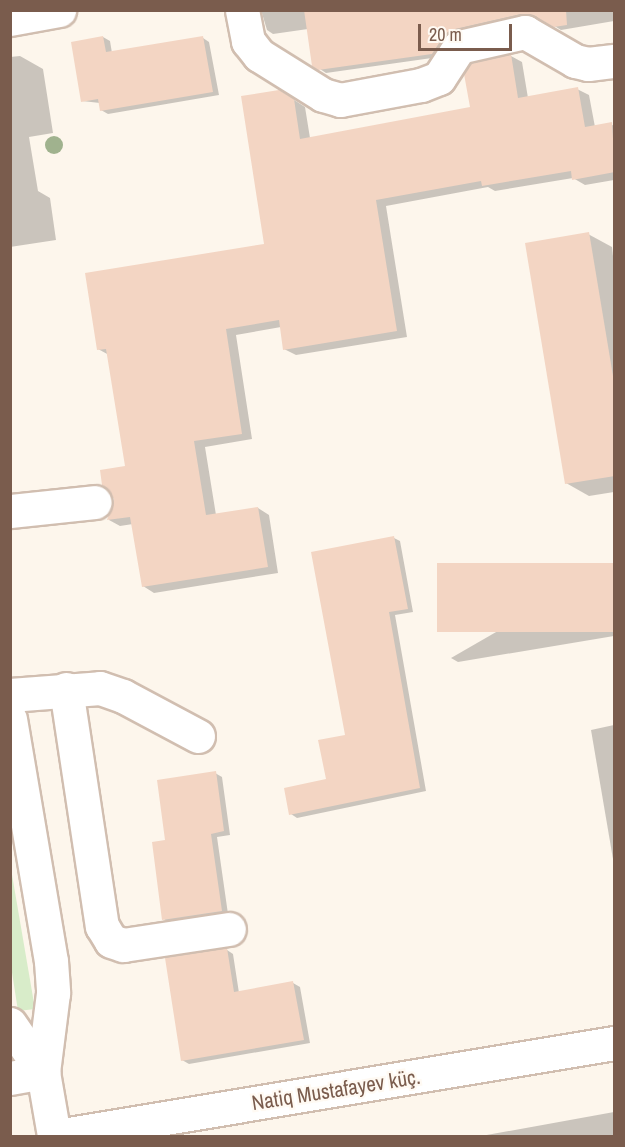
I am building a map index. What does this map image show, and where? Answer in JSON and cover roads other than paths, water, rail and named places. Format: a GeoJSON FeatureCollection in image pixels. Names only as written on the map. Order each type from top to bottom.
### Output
{"type":"FeatureCollection","features":[{"type":"Feature","properties":{"kind":"street"},"geometry":{"type":"LineString","coordinates":[[10,19],[59,10]]}},
{"type":"Feature","properties":{"kind":"street"},"geometry":{"type":"LineString","coordinates":[[242,10],[248,41],[259,55],[323,95],[340,100],[421,85],[439,78],[459,47],[525,32],[575,61],[588,64],[615,61]]}},
{"type":"Feature","properties":{"kind":"street"},"geometry":{"type":"LineString","coordinates":[[10,511],[95,502]]}},
{"type":"Feature","properties":{"kind":"street"},"geometry":{"type":"LineString","coordinates":[[10,695],[100,688],[123,696],[198,736]]}},
{"type":"Feature","properties":{"kind":"street"},"geometry":{"type":"LineString","coordinates":[[66,689],[102,926],[111,941],[123,945],[229,928]]}},
{"type":"Feature","properties":{"kind":"street"},"geometry":{"type":"LineString","coordinates":[[10,719],[51,961],[53,993],[43,1072],[55,1137]]}},
{"type":"Feature","properties":{"kind":"street"},"geometry":{"type":"LineString","coordinates":[[10,1024],[43,1072]]}},
{"type":"Feature","properties":{"kind":"street","name":"Natiq Mustafayev küç."},"geometry":{"type":"LineString","coordinates":[[55,1137],[615,1043]]}},
{"type":"Feature","properties":{"kind":"street"},"geometry":{"type":"LineString","coordinates":[[10,1078],[43,1072]]}}]}
